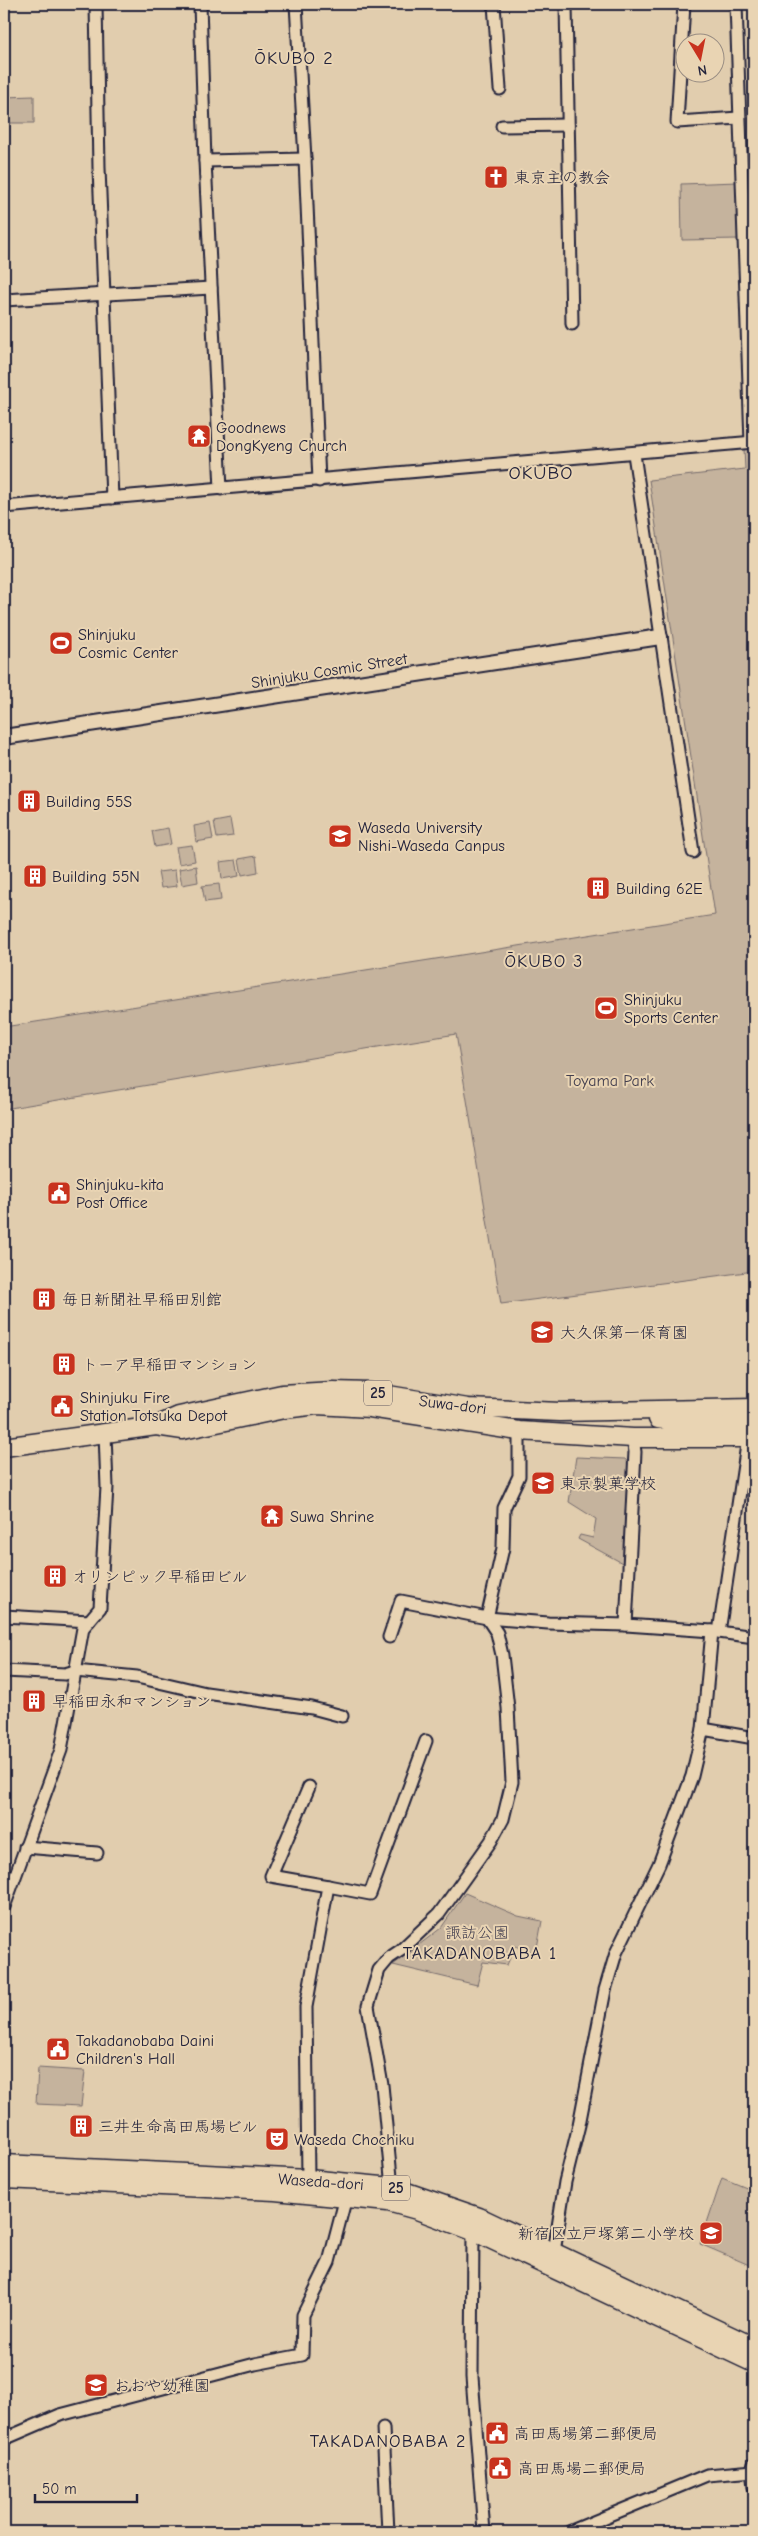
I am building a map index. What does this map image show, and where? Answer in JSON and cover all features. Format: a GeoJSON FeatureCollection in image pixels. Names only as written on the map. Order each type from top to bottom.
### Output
{"type":"FeatureCollection","features":[{"type":"Feature","properties":{"kind":"main road","name":"Suwa-dori"},"geometry":{"type":"LineString","coordinates":[[4,1447],[156,1426],[179,1416],[282,1394],[333,1391],[370,1392],[468,1408],[603,1413],[754,1408]]}},
{"type":"Feature","properties":{"kind":"main road","name":"Suwa-dori"},"geometry":{"type":"LineString","coordinates":[[156,1426],[183,1430],[284,1409],[342,1406],[370,1408],[517,1431],[633,1438],[752,1433]]}},
{"type":"Feature","properties":{"kind":"main road"},"geometry":{"type":"LineString","coordinates":[[517,1431],[511,1420],[518,1410]]}},
{"type":"Feature","properties":{"kind":"main road","name":"25"},"geometry":{"type":"LineString","coordinates":[[603,1413],[752,1433]]}},
{"type":"Feature","properties":{"kind":"main road","name":"25"},"geometry":{"type":"LineString","coordinates":[[599,1436],[687,1423]]}},
{"type":"Feature","properties":{"kind":"main road","name":"Waseda-dori"},"geometry":{"type":"LineString","coordinates":[[4,2164],[308,2179],[392,2187],[476,2224],[754,2363]]}},
{"type":"Feature","properties":{"kind":"main road","name":"Waseda-dori"},"geometry":{"type":"LineString","coordinates":[[4,2179],[218,2188],[346,2196],[388,2202],[476,2224],[554,2252],[754,2347]]}},
{"type":"Feature","properties":{"kind":"street"},"geometry":{"type":"LineString","coordinates":[[96,4],[112,498]]}},
{"type":"Feature","properties":{"kind":"street"},"geometry":{"type":"LineString","coordinates":[[200,4],[205,161],[221,490]]}},
{"type":"Feature","properties":{"kind":"street"},"geometry":{"type":"LineString","coordinates":[[296,4],[305,159],[319,481]]}},
{"type":"Feature","properties":{"kind":"street"},"geometry":{"type":"LineString","coordinates":[[494,4],[500,89]]}},
{"type":"Feature","properties":{"kind":"street"},"geometry":{"type":"LineString","coordinates":[[566,4],[572,324]]}},
{"type":"Feature","properties":{"kind":"street"},"geometry":{"type":"LineString","coordinates":[[684,4],[677,122],[739,118]]}},
{"type":"Feature","properties":{"kind":"street"},"geometry":{"type":"LineString","coordinates":[[4,507],[221,490],[753,443],[736,4]]}},
{"type":"Feature","properties":{"kind":"street"},"geometry":{"type":"LineString","coordinates":[[502,126],[568,126]]}},
{"type":"Feature","properties":{"kind":"street"},"geometry":{"type":"LineString","coordinates":[[205,161],[305,159]]}},
{"type":"Feature","properties":{"kind":"street"},"geometry":{"type":"LineString","coordinates":[[4,300],[104,296],[211,288]]}},
{"type":"Feature","properties":{"kind":"street"},"geometry":{"type":"LineString","coordinates":[[634,454],[693,852]]}},
{"type":"Feature","properties":{"kind":"street","name":"Shinjuku Cosmic Street"},"geometry":{"type":"LineString","coordinates":[[4,737],[660,637]]}},
{"type":"Feature","properties":{"kind":"street"},"geometry":{"type":"LineString","coordinates":[[392,2187],[382,2085],[368,2006],[380,1970],[388,1958],[401,1950],[439,1914],[491,1841],[503,1819],[512,1782],[510,1732],[502,1654],[497,1634],[488,1618],[503,1548],[504,1508],[519,1476],[517,1431]]}},
{"type":"Feature","properties":{"kind":"street"},"geometry":{"type":"LineString","coordinates":[[554,2252],[565,2182],[579,2125],[605,1990],[616,1953],[659,1864],[692,1776],[703,1729],[716,1632],[752,1433]]}},
{"type":"Feature","properties":{"kind":"street"},"geometry":{"type":"LineString","coordinates":[[4,1908],[61,1750],[83,1628],[100,1608],[107,1487],[105,1434]]}},
{"type":"Feature","properties":{"kind":"street"},"geometry":{"type":"LineString","coordinates":[[626,1625],[635,1452],[633,1438]]}},
{"type":"Feature","properties":{"kind":"street"},"geometry":{"type":"LineString","coordinates":[[389,1637],[401,1601],[488,1618],[548,1623],[626,1625],[754,1637]]}},
{"type":"Feature","properties":{"kind":"street"},"geometry":{"type":"LineString","coordinates":[[4,1616],[89,1621]]}},
{"type":"Feature","properties":{"kind":"street"},"geometry":{"type":"LineString","coordinates":[[4,1670],[65,1674],[75,1671],[137,1677],[206,1693],[312,1708],[342,1716]]}},
{"type":"Feature","properties":{"kind":"street"},"geometry":{"type":"LineString","coordinates":[[703,1729],[754,1738]]}},
{"type":"Feature","properties":{"kind":"street"},"geometry":{"type":"LineString","coordinates":[[310,1787],[271,1876],[370,1894],[426,1741]]}},
{"type":"Feature","properties":{"kind":"street"},"geometry":{"type":"LineString","coordinates":[[25,1847],[97,1853]]}},
{"type":"Feature","properties":{"kind":"street"},"geometry":{"type":"LineString","coordinates":[[308,2179],[306,2007],[328,1886]]}},
{"type":"Feature","properties":{"kind":"street"},"geometry":{"type":"LineString","coordinates":[[4,2439],[60,2415],[255,2364],[302,2355],[303,2315],[329,2262],[346,2196]]}},
{"type":"Feature","properties":{"kind":"street"},"geometry":{"type":"LineString","coordinates":[[476,2224],[472,2377],[484,2532]]}},
{"type":"Feature","properties":{"kind":"street"},"geometry":{"type":"LineString","coordinates":[[383,2428],[388,2532]]}},
{"type":"Feature","properties":{"kind":"street"},"geometry":{"type":"LineString","coordinates":[[569,2532],[597,2527],[707,2475],[754,2468],[754,2487]]}},
{"type":"Feature","properties":{"kind":"green space"},"geometry":{"type":"Polygon","coordinates":[[[34,96],[34,123],[4,123],[4,97],[34,96]]]}},
{"type":"Feature","properties":{"kind":"green space"},"geometry":{"type":"Polygon","coordinates":[[[738,182],[739,239],[682,240],[681,184],[738,182]]]}},
{"type":"Feature","properties":{"kind":"green space","name":"Toyama Park"},"geometry":{"type":"Polygon","coordinates":[[[754,447],[754,1271],[501,1304],[456,1034],[4,1109],[4,1027],[715,915],[649,480],[745,469],[744,449],[754,447]]]}},
{"type":"Feature","properties":{"kind":"green space"},"geometry":{"type":"Polygon","coordinates":[[[230,819],[233,836],[217,838],[214,822],[230,819]]]}},
{"type":"Feature","properties":{"kind":"green space"},"geometry":{"type":"Polygon","coordinates":[[[210,823],[213,839],[196,842],[194,826],[210,823]]]}},
{"type":"Feature","properties":{"kind":"green space"},"geometry":{"type":"Polygon","coordinates":[[[168,828],[171,844],[155,847],[152,831],[168,828]]]}},
{"type":"Feature","properties":{"kind":"green space"},"geometry":{"type":"Polygon","coordinates":[[[192,845],[195,861],[179,864],[176,847],[192,845]]]}},
{"type":"Feature","properties":{"kind":"green space"},"geometry":{"type":"Polygon","coordinates":[[[256,856],[258,872],[242,875],[239,859],[256,856]]]}},
{"type":"Feature","properties":{"kind":"green space"},"geometry":{"type":"Polygon","coordinates":[[[236,860],[239,876],[222,879],[220,862],[236,860]]]}},
{"type":"Feature","properties":{"kind":"green space"},"geometry":{"type":"Polygon","coordinates":[[[196,866],[198,882],[182,885],[179,869],[196,866]]]}},
{"type":"Feature","properties":{"kind":"green space"},"geometry":{"type":"Polygon","coordinates":[[[175,870],[177,886],[161,888],[158,872],[175,870]]]}},
{"type":"Feature","properties":{"kind":"green space"},"geometry":{"type":"Polygon","coordinates":[[[219,884],[221,900],[205,902],[202,886],[219,884]]]}},
{"type":"Feature","properties":{"kind":"green space"},"geometry":{"type":"Polygon","coordinates":[[[576,1457],[625,1459],[629,1464],[626,1565],[578,1539],[580,1535],[593,1538],[596,1519],[569,1502],[576,1457]]]}},
{"type":"Feature","properties":{"kind":"green space","name":"諏訪公園"},"geometry":{"type":"Polygon","coordinates":[[[465,1893],[518,1916],[542,1921],[536,1953],[515,1946],[507,1965],[483,1962],[477,1985],[393,1965],[441,1928],[465,1893]]]}},
{"type":"Feature","properties":{"kind":"green space"},"geometry":{"type":"Polygon","coordinates":[[[38,2068],[85,2071],[81,2106],[36,2104],[38,2068]]]}},
{"type":"Feature","properties":{"kind":"green space"},"geometry":{"type":"Polygon","coordinates":[[[722,2178],[754,2191],[754,2267],[700,2244],[722,2178]]]}},
{"type":"Feature","properties":{"kind":"place","name":"東京主の教会"},"geometry":{"type":"Point","coordinates":[496,177]}},
{"type":"Feature","properties":{"kind":"place","name":"Goodnews DongKyeng Church"},"geometry":{"type":"Point","coordinates":[199,436]}},
{"type":"Feature","properties":{"kind":"place","name":"Shinjuku Cosmic Center"},"geometry":{"type":"Point","coordinates":[61,643]}},
{"type":"Feature","properties":{"kind":"place","name":"Building 55S"},"geometry":{"type":"Point","coordinates":[29,801]}},
{"type":"Feature","properties":{"kind":"place","name":"Waseda University Nishi-Waseda Canpus"},"geometry":{"type":"Point","coordinates":[340,836]}},
{"type":"Feature","properties":{"kind":"place","name":"Building 55N"},"geometry":{"type":"Point","coordinates":[35,876]}},
{"type":"Feature","properties":{"kind":"place","name":"Building 62E"},"geometry":{"type":"Point","coordinates":[598,888]}},
{"type":"Feature","properties":{"kind":"place","name":"Shinjuku Sports Center"},"geometry":{"type":"Point","coordinates":[606,1008]}},
{"type":"Feature","properties":{"kind":"place","name":"Shinjuku-kita Post Office"},"geometry":{"type":"Point","coordinates":[59,1193]}},
{"type":"Feature","properties":{"kind":"place","name":"毎日新聞社早稲田別館"},"geometry":{"type":"Point","coordinates":[44,1299]}},
{"type":"Feature","properties":{"kind":"place","name":"大久保第一保育園"},"geometry":{"type":"Point","coordinates":[542,1332]}},
{"type":"Feature","properties":{"kind":"place","name":"トーア早稲田マンション"},"geometry":{"type":"Point","coordinates":[64,1364]}},
{"type":"Feature","properties":{"kind":"place","name":"Shinjuku Fire Station Totsuka Depot"},"geometry":{"type":"Point","coordinates":[62,1406]}},
{"type":"Feature","properties":{"kind":"place","name":"東京製菓学校"},"geometry":{"type":"Point","coordinates":[543,1483]}},
{"type":"Feature","properties":{"kind":"place","name":"Suwa Shrine"},"geometry":{"type":"Point","coordinates":[272,1516]}},
{"type":"Feature","properties":{"kind":"place","name":"オリンピック早稲田ビル"},"geometry":{"type":"Point","coordinates":[55,1576]}},
{"type":"Feature","properties":{"kind":"place","name":"早稲田永和マンション"},"geometry":{"type":"Point","coordinates":[34,1701]}},
{"type":"Feature","properties":{"kind":"place","name":"Takadanobaba Daini Children's Hall"},"geometry":{"type":"Point","coordinates":[58,2049]}},
{"type":"Feature","properties":{"kind":"place","name":"三井生命高田馬場ビル"},"geometry":{"type":"Point","coordinates":[81,2126]}},
{"type":"Feature","properties":{"kind":"place","name":"Waseda Chochiku"},"geometry":{"type":"Point","coordinates":[277,2139]}},
{"type":"Feature","properties":{"kind":"place","name":"新宿区立戸塚第二小学校"},"geometry":{"type":"Point","coordinates":[711,2233]}},
{"type":"Feature","properties":{"kind":"place","name":"おおや幼稚園"},"geometry":{"type":"Point","coordinates":[96,2385]}},
{"type":"Feature","properties":{"kind":"place","name":"高田馬場第二郵便局"},"geometry":{"type":"Point","coordinates":[497,2433]}},
{"type":"Feature","properties":{"kind":"place","name":"高田馬場二郵便局"},"geometry":{"type":"Point","coordinates":[500,2468]}},
{"type":"Feature","properties":{"kind":"district","name":"ŌKUBO 2"},"geometry":{"type":"Point","coordinates":[294,58]}},
{"type":"Feature","properties":{"kind":"district","name":"OKUBO"},"geometry":{"type":"Point","coordinates":[541,472]}},
{"type":"Feature","properties":{"kind":"district","name":"ŌKUBO 3"},"geometry":{"type":"Point","coordinates":[544,961]}},
{"type":"Feature","properties":{"kind":"district","name":"TAKADANOBABA 1"},"geometry":{"type":"Point","coordinates":[480,1953]}},
{"type":"Feature","properties":{"kind":"district","name":"TAKADANOBABA 2"},"geometry":{"type":"Point","coordinates":[388,2441]}}]}
